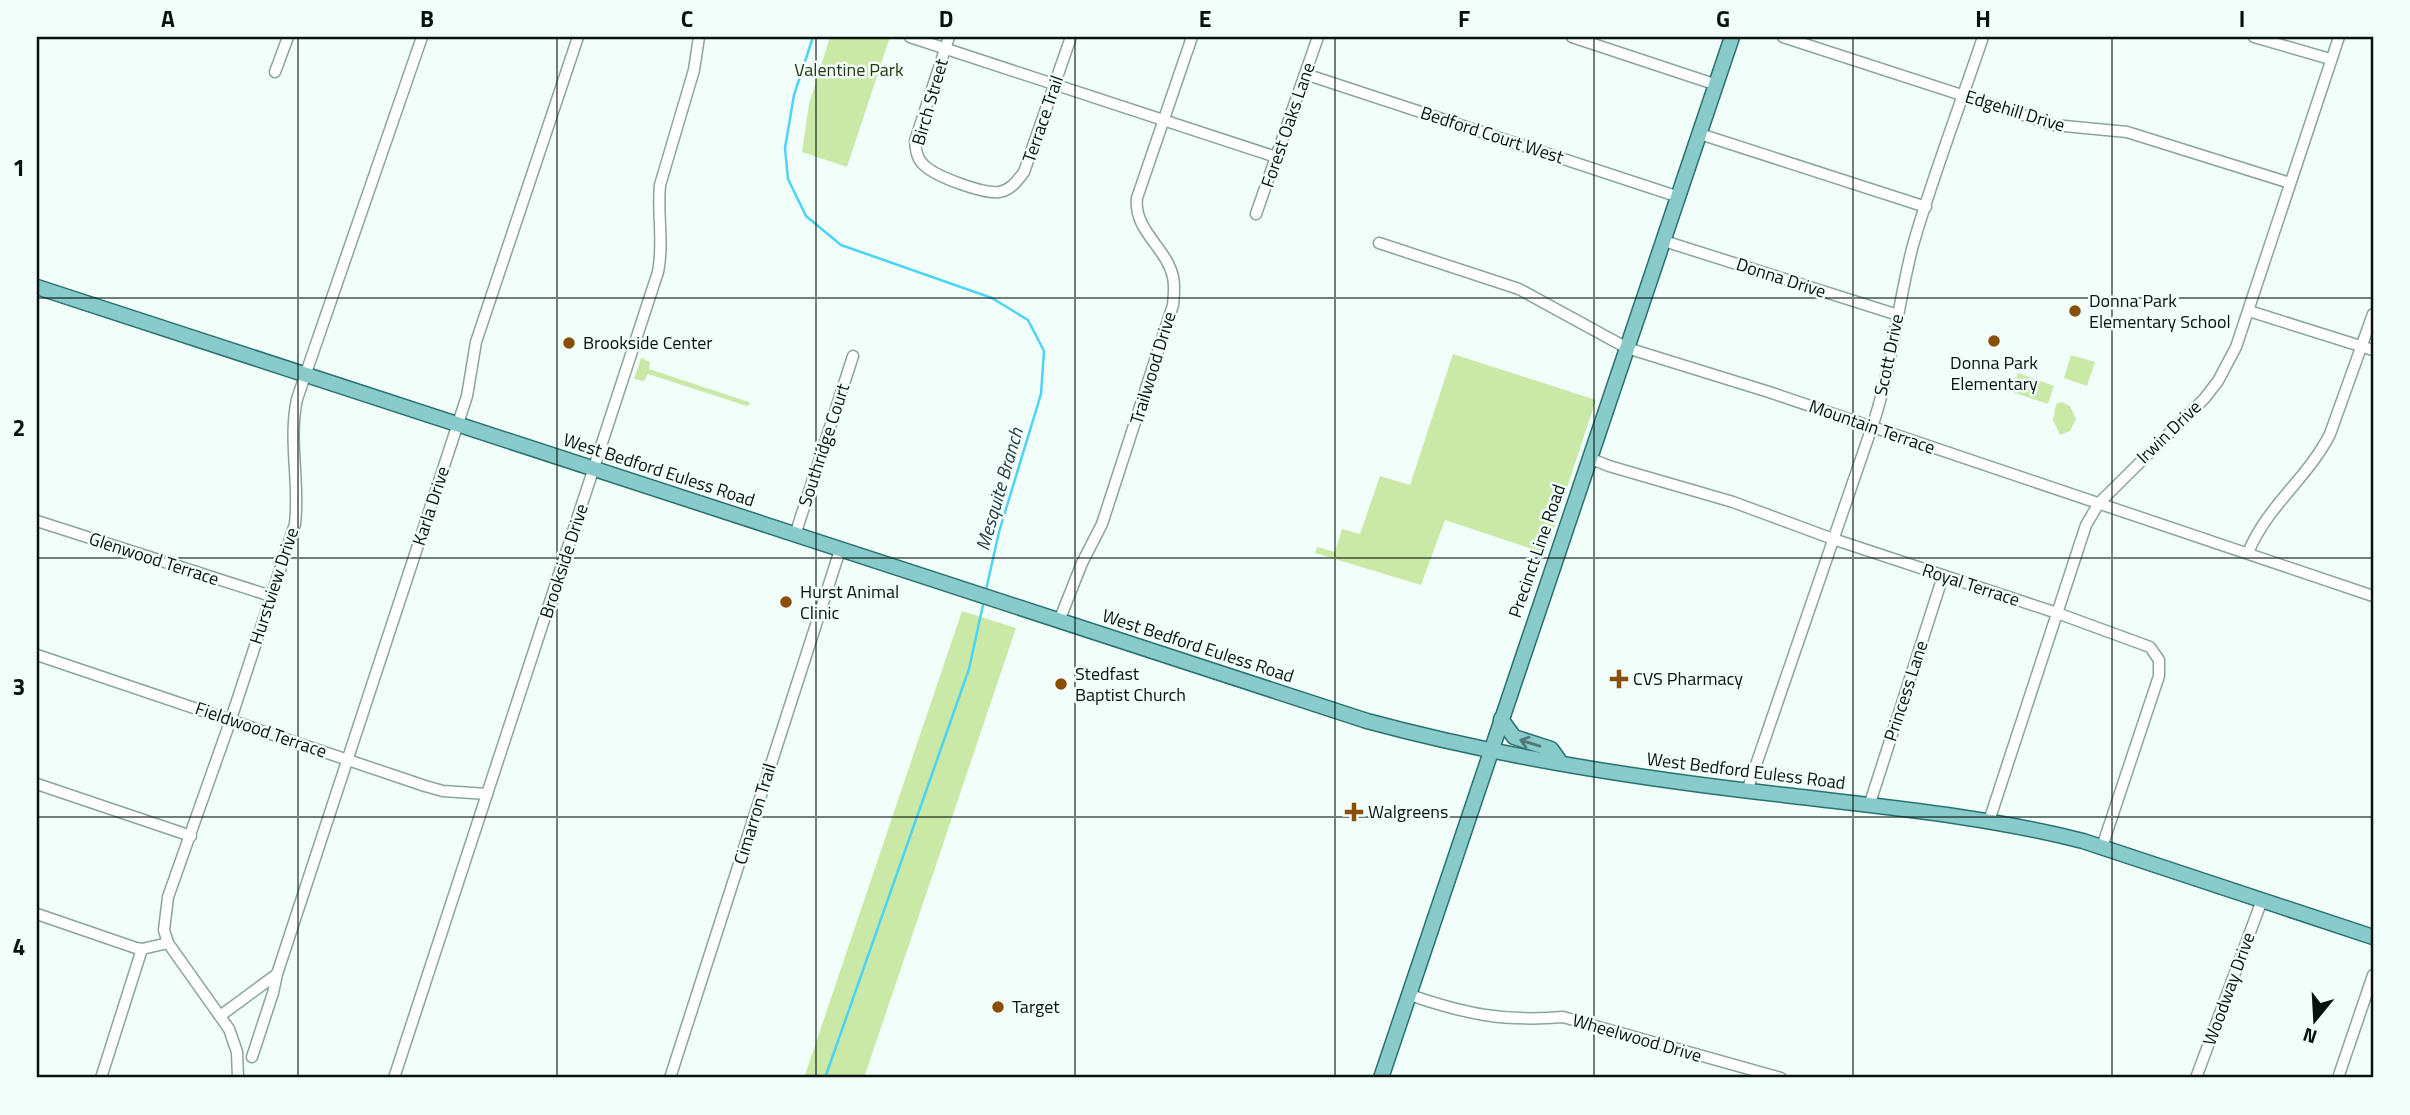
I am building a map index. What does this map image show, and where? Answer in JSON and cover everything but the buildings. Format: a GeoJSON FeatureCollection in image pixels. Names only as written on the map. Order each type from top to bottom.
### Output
{"type":"FeatureCollection","features":[{"type":"Feature","properties":{"kind":"main road","name":"Precinct Line Road"},"geometry":{"type":"LineString","coordinates":[[1381,1078],[1732,37]]}},
{"type":"Feature","properties":{"kind":"main road","name":"West Bedford Euless Road"},"geometry":{"type":"LineString","coordinates":[[37,287],[1353,717],[1490,751],[1635,777],[1989,821],[2047,832],[2102,847],[2373,937]]}},
{"type":"Feature","properties":{"kind":"main road"},"geometry":{"type":"LineString","coordinates":[[1501,719],[1514,737],[1551,749],[1561,763]]}},
{"type":"Feature","properties":{"kind":"street"},"geometry":{"type":"LineString","coordinates":[[275,72],[288,37]]}},
{"type":"Feature","properties":{"kind":"street","name":"Hurstview Drive"},"geometry":{"type":"LineString","coordinates":[[168,943],[164,930],[167,897],[191,835],[295,524],[297,500],[293,416],[422,37]]}},
{"type":"Feature","properties":{"kind":"street","name":"Karla Drive"},"geometry":{"type":"LineString","coordinates":[[252,1057],[458,425],[467,396],[476,342],[578,37]]}},
{"type":"Feature","properties":{"kind":"street","name":"Brookside Drive"},"geometry":{"type":"LineString","coordinates":[[394,1078],[658,272],[662,246],[658,200],[660,185],[694,70],[699,37]]}},
{"type":"Feature","properties":{"kind":"street"},"geometry":{"type":"LineString","coordinates":[[910,37],[947,42],[1055,84],[1276,157]]}},
{"type":"Feature","properties":{"kind":"street","name":"Terrace Trail"},"geometry":{"type":"LineString","coordinates":[[961,183],[999,192],[1014,186],[1024,172],[1071,37]]}},
{"type":"Feature","properties":{"kind":"street","name":"Trailwood Drive"},"geometry":{"type":"LineString","coordinates":[[1059,621],[1102,524],[1173,305],[1173,275],[1139,220],[1136,209],[1137,198],[1192,37]]}},
{"type":"Feature","properties":{"kind":"street","name":"Forest Oaks Lane"},"geometry":{"type":"LineString","coordinates":[[1256,214],[1318,37]]}},
{"type":"Feature","properties":{"kind":"street"},"geometry":{"type":"LineString","coordinates":[[1572,37],[1717,85]]}},
{"type":"Feature","properties":{"kind":"street","name":"Edgehill Drive"},"geometry":{"type":"LineString","coordinates":[[1783,37],[2054,125],[2127,132],[2290,183]]}},
{"type":"Feature","properties":{"kind":"street","name":"Scott Drive"},"geometry":{"type":"LineString","coordinates":[[1748,791],[1872,428],[1884,388],[1914,244],[1983,37]]}},
{"type":"Feature","properties":{"kind":"street"},"geometry":{"type":"LineString","coordinates":[[2254,37],[2330,59]]}},
{"type":"Feature","properties":{"kind":"street","name":"Irwin Drive"},"geometry":{"type":"LineString","coordinates":[[1989,821],[2086,525],[2099,503],[2204,399],[2227,365],[2249,311],[2339,37]]}},
{"type":"Feature","properties":{"kind":"street","name":"Birch Street"},"geometry":{"type":"LineString","coordinates":[[947,42],[915,141],[916,153],[923,165],[938,175],[961,183]]}},
{"type":"Feature","properties":{"kind":"street","name":"Bedford Court West"},"geometry":{"type":"LineString","coordinates":[[1305,74],[1679,197]]}},
{"type":"Feature","properties":{"kind":"street"},"geometry":{"type":"LineString","coordinates":[[1700,134],[1926,207]]}},
{"type":"Feature","properties":{"kind":"street","name":"Donna Drive"},"geometry":{"type":"LineString","coordinates":[[1664,241],[1898,316]]}},
{"type":"Feature","properties":{"kind":"street","name":"Mountain Terrace"},"geometry":{"type":"LineString","coordinates":[[1379,243],[1519,289],[1628,348],[1756,388],[2373,596]]}},
{"type":"Feature","properties":{"kind":"street"},"geometry":{"type":"LineString","coordinates":[[2249,311],[2368,348]]}},
{"type":"Feature","properties":{"kind":"street"},"geometry":{"type":"LineString","coordinates":[[2248,553],[2269,513],[2323,448],[2368,348],[2373,314]]}},
{"type":"Feature","properties":{"kind":"street","name":"Southridge Court"},"geometry":{"type":"LineString","coordinates":[[795,535],[853,356]]}},
{"type":"Feature","properties":{"kind":"street","name":"Royal Terrace"},"geometry":{"type":"LineString","coordinates":[[1589,458],[1733,502],[1833,539],[2057,613],[2150,647],[2159,660],[2159,676],[2102,847]]}},
{"type":"Feature","properties":{"kind":"street","name":"Glenwood Terrace"},"geometry":{"type":"LineString","coordinates":[[37,521],[271,597]]}},
{"type":"Feature","properties":{"kind":"street","name":"Cimarron Trail"},"geometry":{"type":"LineString","coordinates":[[670,1078],[840,550]]}},
{"type":"Feature","properties":{"kind":"street","name":"Princess Lane"},"geometry":{"type":"LineString","coordinates":[[1869,806],[1943,576]]}},
{"type":"Feature","properties":{"kind":"street","name":"Fieldwood Terrace"},"geometry":{"type":"LineString","coordinates":[[37,655],[443,791],[487,794]]}},
{"type":"Feature","properties":{"kind":"street"},"geometry":{"type":"LineString","coordinates":[[37,784],[191,835]]}},
{"type":"Feature","properties":{"kind":"street","name":"Woodway Drive"},"geometry":{"type":"LineString","coordinates":[[2196,1078],[2262,900]]}},
{"type":"Feature","properties":{"kind":"street"},"geometry":{"type":"LineString","coordinates":[[37,914],[142,949],[168,943],[220,1016],[234,1041],[238,1078]]}},
{"type":"Feature","properties":{"kind":"street"},"geometry":{"type":"LineString","coordinates":[[101,1078],[142,949]]}},
{"type":"Feature","properties":{"kind":"street"},"geometry":{"type":"LineString","coordinates":[[220,1016],[277,974]]}},
{"type":"Feature","properties":{"kind":"street"},"geometry":{"type":"LineString","coordinates":[[2338,1078],[2373,975]]}},
{"type":"Feature","properties":{"kind":"street","name":"Wheelwood Drive"},"geometry":{"type":"LineString","coordinates":[[1410,995],[1447,1008],[1494,1017],[1526,1020],[1563,1017],[1781,1078]]}},
{"type":"Feature","properties":{"kind":"green space","name":"Valentine Park"},"geometry":{"type":"Polygon","coordinates":[[[830,37],[890,37],[847,167],[802,152],[809,104],[830,37]]]}},
{"type":"Feature","properties":{"kind":"green space"},"geometry":{"type":"Polygon","coordinates":[[[1453,354],[1596,400],[1545,554],[1535,554],[1535,550],[1445,520],[1421,585],[1315,553],[1317,547],[1335,552],[1342,529],[1360,534],[1380,476],[1410,485],[1453,354]]]}},
{"type":"Feature","properties":{"kind":"green space"},"geometry":{"type":"Polygon","coordinates":[[[2071,355],[2095,362],[2087,386],[2064,378],[2071,355]]]}},
{"type":"Feature","properties":{"kind":"green space"},"geometry":{"type":"Polygon","coordinates":[[[641,358],[650,362],[649,369],[750,404],[747,406],[648,374],[644,381],[634,379],[641,358]]]}},
{"type":"Feature","properties":{"kind":"green space"},"geometry":{"type":"Polygon","coordinates":[[[2018,373],[2054,386],[2048,404],[2012,392],[2018,373]]]}},
{"type":"Feature","properties":{"kind":"green space"},"geometry":{"type":"Polygon","coordinates":[[[2062,402],[2070,406],[2076,419],[2070,431],[2060,435],[2053,420],[2056,404],[2062,402]]]}},
{"type":"Feature","properties":{"kind":"green space"},"geometry":{"type":"Polygon","coordinates":[[[962,611],[1016,628],[864,1078],[804,1078],[962,611]]]}},
{"type":"Feature","properties":{"kind":"waterway","name":"Mesquite Branch"},"geometry":{"type":"LineString","coordinates":[[813,37],[794,95],[785,148],[788,179],[806,216],[841,245],[992,298],[1028,320],[1044,351],[1041,394],[999,532],[986,590]]}},
{"type":"Feature","properties":{"kind":"waterway","name":"Mesquite Branch"},"geometry":{"type":"LineString","coordinates":[[825,1078],[969,669],[984,600]]}},
{"type":"Feature","properties":{"kind":"place","name":"Donna Park Elementary School"},"geometry":{"type":"Point","coordinates":[2075,311]}},
{"type":"Feature","properties":{"kind":"place","name":"Donna Park Elementary"},"geometry":{"type":"Point","coordinates":[1994,341]}},
{"type":"Feature","properties":{"kind":"place","name":"Brookside Center"},"geometry":{"type":"Point","coordinates":[569,343]}},
{"type":"Feature","properties":{"kind":"place","name":"Hurst Animal Clinic"},"geometry":{"type":"Point","coordinates":[786,602]}},
{"type":"Feature","properties":{"kind":"place","name":"CVS Pharmacy"},"geometry":{"type":"Point","coordinates":[1619,679]}},
{"type":"Feature","properties":{"kind":"place","name":"Stedfast Baptist Church"},"geometry":{"type":"Point","coordinates":[1061,684]}},
{"type":"Feature","properties":{"kind":"place","name":"Walgreens"},"geometry":{"type":"Point","coordinates":[1354,812]}},
{"type":"Feature","properties":{"kind":"place","name":"Target"},"geometry":{"type":"Point","coordinates":[998,1007]}}]}
